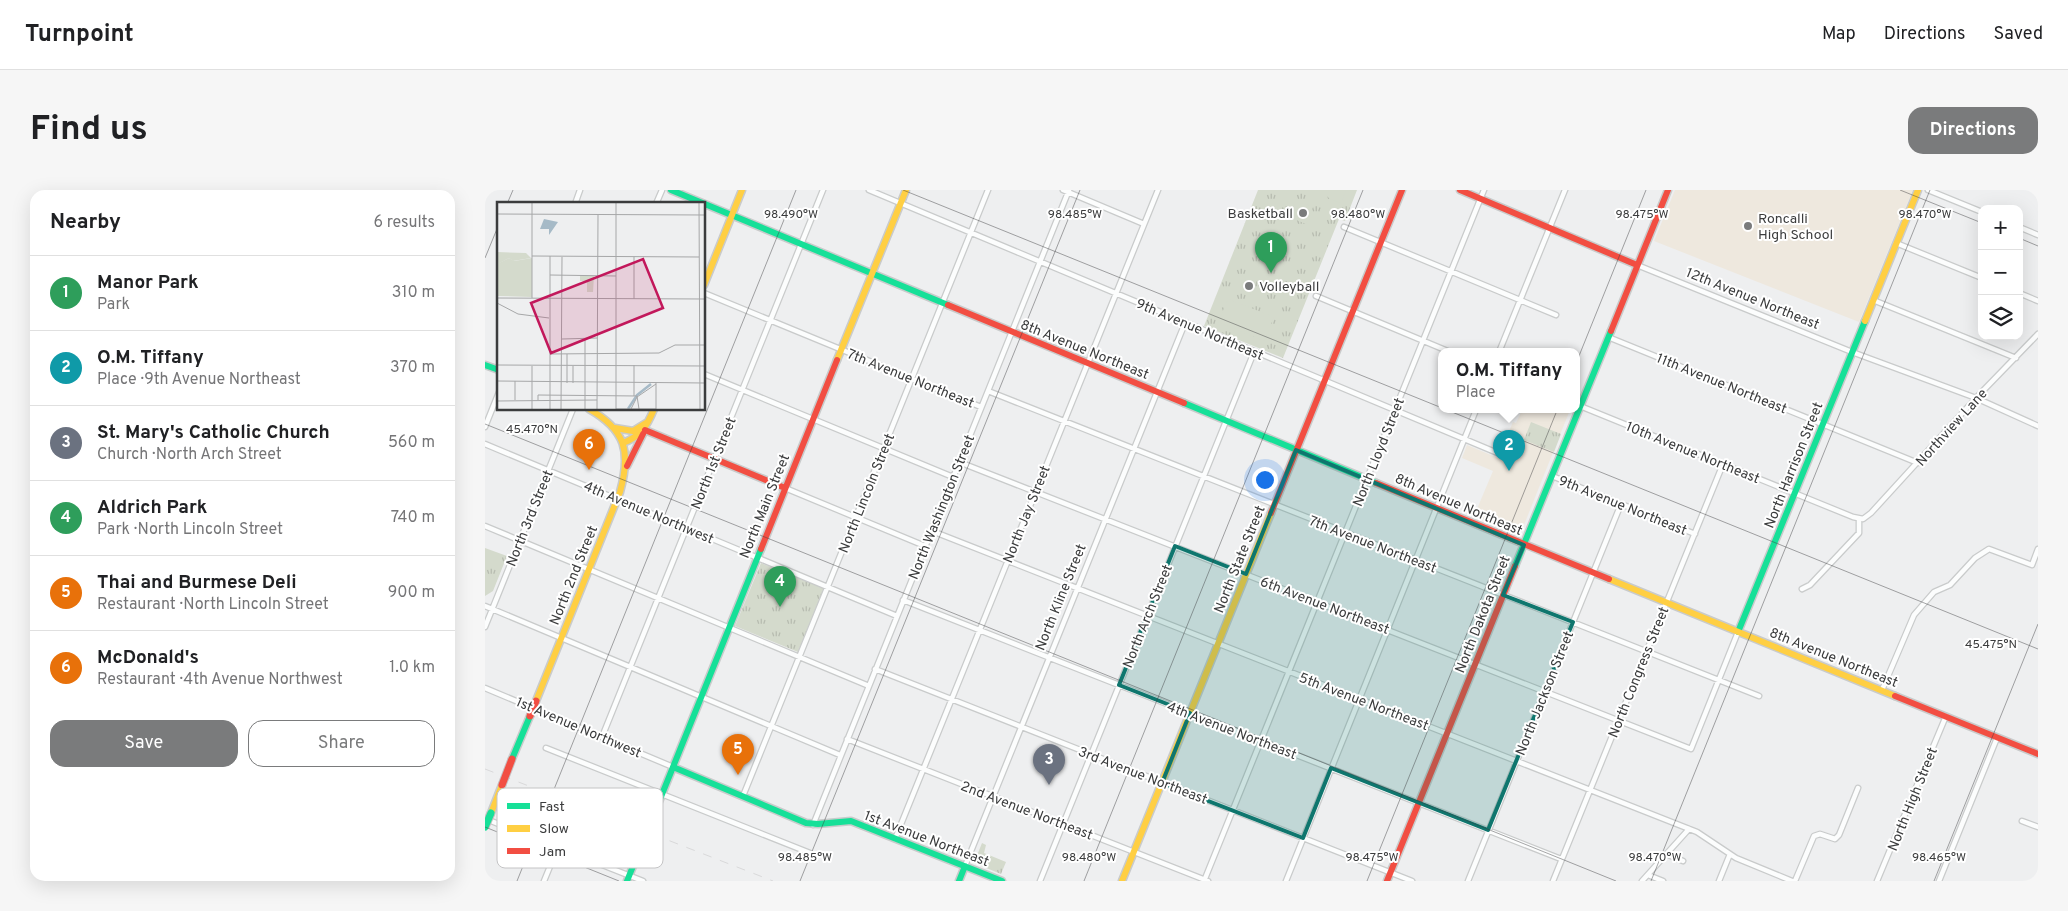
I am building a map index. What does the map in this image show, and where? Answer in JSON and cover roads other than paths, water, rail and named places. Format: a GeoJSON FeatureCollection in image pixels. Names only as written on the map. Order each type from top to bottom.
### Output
{"type":"FeatureCollection","features":[{"type":"Feature","properties":{"kind":"street"},"geometry":{"type":"LineString","coordinates":[[576,202],[581,190]]}},
{"type":"Feature","properties":{"kind":"street"},"geometry":{"type":"LineString","coordinates":[[657,202],[661,190]]}},
{"type":"Feature","properties":{"kind":"street","name":"8th Avenue Northeast"},"geometry":{"type":"LineString","coordinates":[[671,190],[700,202]]}},
{"type":"Feature","properties":{"kind":"street"},"geometry":{"type":"LineString","coordinates":[[705,282],[742,190]]}},
{"type":"Feature","properties":{"kind":"street","name":"North 1st Street"},"geometry":{"type":"LineString","coordinates":[[602,737],[823,190]]}},
{"type":"Feature","properties":{"kind":"street","name":"9th Avenue Northeast"},"geometry":{"type":"LineString","coordinates":[[869,190],[1500,454]]}},
{"type":"Feature","properties":{"kind":"street","name":"North Main Street"},"geometry":{"type":"LineString","coordinates":[[663,792],[906,190]]}},
{"type":"Feature","properties":{"kind":"street","name":"North Lincoln Street"},"geometry":{"type":"LineString","coordinates":[[743,796],[988,190]]}},
{"type":"Feature","properties":{"kind":"street"},"geometry":{"type":"LineString","coordinates":[[1063,190],[1144,224]]}},
{"type":"Feature","properties":{"kind":"street","name":"North Jay Street"},"geometry":{"type":"LineString","coordinates":[[895,839],[1158,190]]}},
{"type":"Feature","properties":{"kind":"street","name":"North State Street"},"geometry":{"type":"LineString","coordinates":[[1122,881],[1402,190]]}},
{"type":"Feature","properties":{"kind":"street","name":"12th Avenue Northeast"},"geometry":{"type":"LineString","coordinates":[[1461,190],[1637,265],[1852,352],[1976,398],[2038,426]]}},
{"type":"Feature","properties":{"kind":"street","name":"North Lloyd Street"},"geometry":{"type":"LineString","coordinates":[[1206,881],[1484,190]]}},
{"type":"Feature","properties":{"kind":"street"},"geometry":{"type":"LineString","coordinates":[[1501,348],[1565,190]]}},
{"type":"Feature","properties":{"kind":"street","name":"North Dakota Street"},"geometry":{"type":"LineString","coordinates":[[1580,406],[1668,190]]}},
{"type":"Feature","properties":{"kind":"street","name":"North Harrison Street"},"geometry":{"type":"LineString","coordinates":[[1691,749],[1918,190]]}},
{"type":"Feature","properties":{"kind":"street"},"geometry":{"type":"LineString","coordinates":[[1928,190],[1978,210]]}},
{"type":"Feature","properties":{"kind":"street","name":"North Washington Street"},"geometry":{"type":"LineString","coordinates":[[813,825],[1069,191]]}},
{"type":"Feature","properties":{"kind":"street","name":"8th Avenue Northeast"},"geometry":{"type":"LineString","coordinates":[[705,204],[1523,545],[2038,754]]}},
{"type":"Feature","properties":{"kind":"street"},"geometry":{"type":"LineString","coordinates":[[1344,226],[1556,315]]}},
{"type":"Feature","properties":{"kind":"street"},"geometry":{"type":"LineString","coordinates":[[2023,229],[2038,235]]}},
{"type":"Feature","properties":{"kind":"street"},"geometry":{"type":"LineString","coordinates":[[1896,244],[1978,276]]}},
{"type":"Feature","properties":{"kind":"street","name":"7th Avenue Northeast"},"geometry":{"type":"LineString","coordinates":[[705,293],[981,407]]}},
{"type":"Feature","properties":{"kind":"street"},"geometry":{"type":"LineString","coordinates":[[2023,295],[2038,301]]}},
{"type":"Feature","properties":{"kind":"street"},"geometry":{"type":"LineString","coordinates":[[1316,296],[1440,348]]}},
{"type":"Feature","properties":{"kind":"street"},"geometry":{"type":"LineString","coordinates":[[1873,300],[2016,358]]}},
{"type":"Feature","properties":{"kind":"street","name":"North Kline Street"},"geometry":{"type":"LineString","coordinates":[[959,881],[1185,323]]}},
{"type":"Feature","properties":{"kind":"street","name":"Northview Lane"},"geometry":{"type":"LineString","coordinates":[[1861,519],[1871,513],[1976,398],[2038,334]]}},
{"type":"Feature","properties":{"kind":"street","name":"11th Avenue Northeast"},"geometry":{"type":"LineString","coordinates":[[1608,337],[1918,463]]}},
{"type":"Feature","properties":{"kind":"street","name":"North Arch Street"},"geometry":{"type":"LineString","coordinates":[[1040,881],[1254,352]]}},
{"type":"Feature","properties":{"kind":"street"},"geometry":{"type":"LineString","coordinates":[[485,365],[497,369]]}},
{"type":"Feature","properties":{"kind":"street"},"geometry":{"type":"LineString","coordinates":[[705,374],[953,477]]}},
{"type":"Feature","properties":{"kind":"street","name":"7th Avenue Northeast"},"geometry":{"type":"LineString","coordinates":[[988,391],[1759,696]]}},
{"type":"Feature","properties":{"kind":"street"},"geometry":{"type":"LineString","coordinates":[[485,427],[497,397]]}},
{"type":"Feature","properties":{"kind":"street","name":"10th Avenue Northeast"},"geometry":{"type":"LineString","coordinates":[[1580,406],[1861,519]]}},
{"type":"Feature","properties":{"kind":"street","name":"North 3rd Street"},"geometry":{"type":"LineString","coordinates":[[485,627],[573,410]]}},
{"type":"Feature","properties":{"kind":"street"},"geometry":{"type":"LineString","coordinates":[[591,410],[607,419],[615,428],[633,431],[649,420]]}},
{"type":"Feature","properties":{"kind":"street"},"geometry":{"type":"LineString","coordinates":[[627,466],[654,410]]}},
{"type":"Feature","properties":{"kind":"street"},"geometry":{"type":"LineString","coordinates":[[1286,881],[1475,413]]}},
{"type":"Feature","properties":{"kind":"street","name":"North Dakota Street"},"geometry":{"type":"LineString","coordinates":[[1387,881],[1577,413]]}},
{"type":"Feature","properties":{"kind":"street","name":"North 2nd Street"},"geometry":{"type":"LineString","coordinates":[[501,788],[617,499],[627,466],[623,443],[615,428]]}},
{"type":"Feature","properties":{"kind":"street"},"geometry":{"type":"LineString","coordinates":[[644,431],[925,546]]}},
{"type":"Feature","properties":{"kind":"street"},"geometry":{"type":"LineString","coordinates":[[623,443],[633,440],[644,431]]}},
{"type":"Feature","properties":{"kind":"street"},"geometry":{"type":"LineString","coordinates":[[640,442],[648,435],[659,436]]}},
{"type":"Feature","properties":{"kind":"street","name":"4th Avenue Northwest"},"geometry":{"type":"LineString","coordinates":[[485,444],[757,558]]}},
{"type":"Feature","properties":{"kind":"street","name":"6th Avenue Northeast"},"geometry":{"type":"LineString","coordinates":[[959,462],[1691,749]]}},
{"type":"Feature","properties":{"kind":"street","name":"North Congress Street"},"geometry":{"type":"LineString","coordinates":[[1553,881],[1723,464]]}},
{"type":"Feature","properties":{"kind":"street","name":"9th Avenue Northeast"},"geometry":{"type":"LineString","coordinates":[[1551,476],[1695,534]]}},
{"type":"Feature","properties":{"kind":"street","name":"North Jackson Street"},"geometry":{"type":"LineString","coordinates":[[1468,881],[1621,504]]}},
{"type":"Feature","properties":{"kind":"street"},"geometry":{"type":"LineString","coordinates":[[1802,589],[1810,584],[1859,532],[1861,519]]}},
{"type":"Feature","properties":{"kind":"street"},"geometry":{"type":"LineString","coordinates":[[485,526],[869,686]]}},
{"type":"Feature","properties":{"kind":"street","name":"5th Avenue Northeast"},"geometry":{"type":"LineString","coordinates":[[931,531],[1702,834],[1741,860],[1793,881]]}},
{"type":"Feature","properties":{"kind":"street"},"geometry":{"type":"LineString","coordinates":[[1882,690],[1914,615],[1934,592],[1949,585],[1975,558],[1989,549],[2032,565],[2038,549]]}},
{"type":"Feature","properties":{"kind":"street"},"geometry":{"type":"LineString","coordinates":[[757,558],[897,616]]}},
{"type":"Feature","properties":{"kind":"street","name":"4th Avenue Northeast"},"geometry":{"type":"LineString","coordinates":[[903,600],[1561,859]]}},
{"type":"Feature","properties":{"kind":"street"},"geometry":{"type":"LineString","coordinates":[[485,606],[840,755]]}},
{"type":"Feature","properties":{"kind":"street","name":"3rd Avenue Northeast"},"geometry":{"type":"LineString","coordinates":[[875,669],[1412,881]]}},
{"type":"Feature","properties":{"kind":"street","name":"1st Avenue Northwest"},"geometry":{"type":"LineString","coordinates":[[485,688],[673,767]]}},
{"type":"Feature","properties":{"kind":"street","name":"North High Street"},"geometry":{"type":"LineString","coordinates":[[1877,881],[1946,716]]}},
{"type":"Feature","properties":{"kind":"street"},"geometry":{"type":"LineString","coordinates":[[1939,881],[1997,738]]}},
{"type":"Feature","properties":{"kind":"street","name":"2nd Avenue Northeast"},"geometry":{"type":"LineString","coordinates":[[847,739],[1206,881]]}},
{"type":"Feature","properties":{"kind":"street"},"geometry":{"type":"LineString","coordinates":[[547,748],[647,788]]}},
{"type":"Feature","properties":{"kind":"street"},"geometry":{"type":"LineString","coordinates":[[673,767],[813,825]]}},
{"type":"Feature","properties":{"kind":"street"},"geometry":{"type":"LineString","coordinates":[[1793,881],[1814,836],[1820,834],[1835,839],[1839,835],[1858,788]]}},
{"type":"Feature","properties":{"kind":"street"},"geometry":{"type":"LineString","coordinates":[[663,794],[810,853]]}},
{"type":"Feature","properties":{"kind":"street","name":"North 2nd Street"},"geometry":{"type":"LineString","coordinates":[[485,827],[497,798]]}},
{"type":"Feature","properties":{"kind":"street"},"geometry":{"type":"LineString","coordinates":[[485,818],[497,823]]}},
{"type":"Feature","properties":{"kind":"street","name":"1st Avenue Northeast"},"geometry":{"type":"LineString","coordinates":[[813,825],[847,820],[1002,881]]}},
{"type":"Feature","properties":{"kind":"street"},"geometry":{"type":"LineString","coordinates":[[2022,821],[2038,827]]}},
{"type":"Feature","properties":{"kind":"street"},"geometry":{"type":"LineString","coordinates":[[1642,881],[1689,829]]}},
{"type":"Feature","properties":{"kind":"street"},"geometry":{"type":"LineString","coordinates":[[1666,854],[1683,861]]}},
{"type":"Feature","properties":{"kind":"street"},"geometry":{"type":"LineString","coordinates":[[1719,881],[1730,854]]}},
{"type":"Feature","properties":{"kind":"street"},"geometry":{"type":"LineString","coordinates":[[544,881],[549,868]]}},
{"type":"Feature","properties":{"kind":"street"},"geometry":{"type":"LineString","coordinates":[[605,868],[628,878],[643,881]]}},
{"type":"Feature","properties":{"kind":"street"},"geometry":{"type":"LineString","coordinates":[[1648,874],[1663,881]]}},
{"type":"Feature","properties":{"kind":"railway"},"geometry":{"type":"LineString","coordinates":[[485,769],[534,788]]}},
{"type":"Feature","properties":{"kind":"railway"},"geometry":{"type":"LineString","coordinates":[[663,838],[773,881]]}},
{"type":"Feature","properties":{"kind":"place","name":"Basketball"},"geometry":{"type":"Point","coordinates":[1303,213]}},
{"type":"Feature","properties":{"kind":"place","name":"Roncalli High School"},"geometry":{"type":"Point","coordinates":[1748,226]}},
{"type":"Feature","properties":{"kind":"place","name":"Manor Park"},"geometry":{"type":"Point","coordinates":[1271,273]}},
{"type":"Feature","properties":{"kind":"place","name":"Volleyball"},"geometry":{"type":"Point","coordinates":[1249,286]}},
{"type":"Feature","properties":{"kind":"place","name":"McDonald's"},"geometry":{"type":"Point","coordinates":[589,470]}},
{"type":"Feature","properties":{"kind":"place","name":"O.M. Tiffany"},"geometry":{"type":"Point","coordinates":[1509,471]}},
{"type":"Feature","properties":{"kind":"place","name":"Aldrich Park"},"geometry":{"type":"Point","coordinates":[780,607]}},
{"type":"Feature","properties":{"kind":"place","name":"Thai and Burmese Deli"},"geometry":{"type":"Point","coordinates":[738,775]}},
{"type":"Feature","properties":{"kind":"place","name":"St. Mary's Catholic Church"},"geometry":{"type":"Point","coordinates":[1049,785]}}]}
